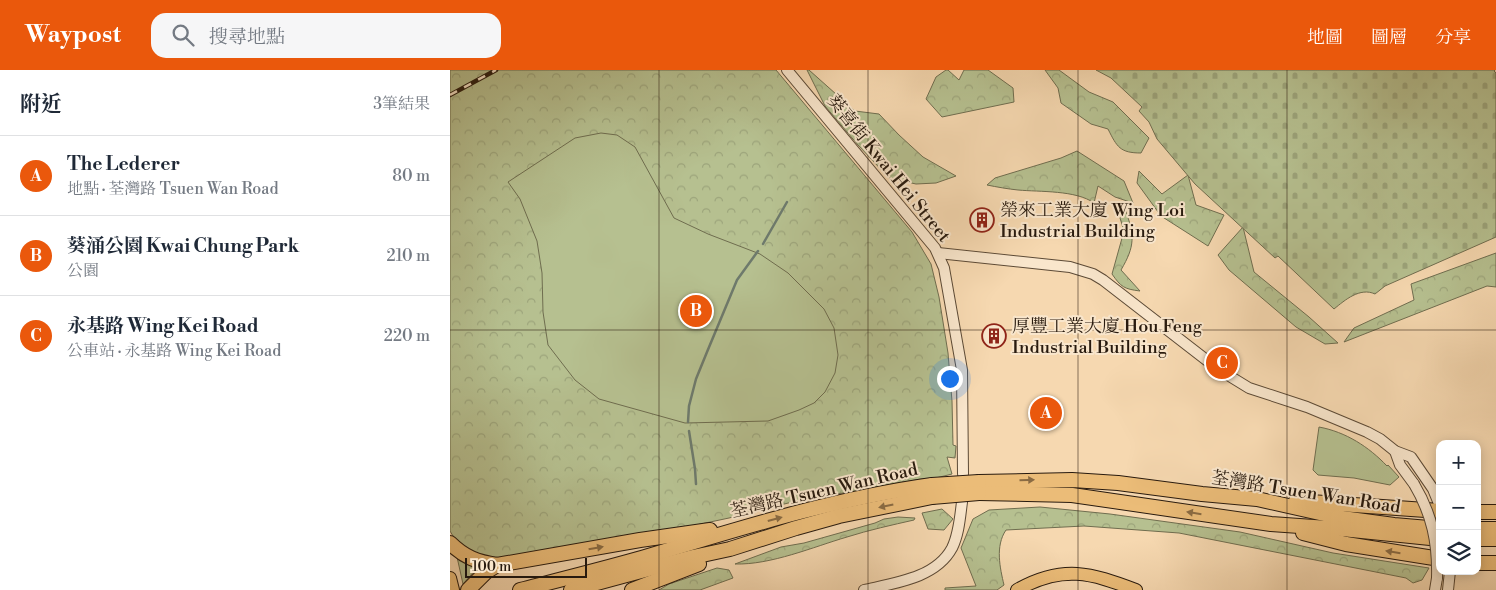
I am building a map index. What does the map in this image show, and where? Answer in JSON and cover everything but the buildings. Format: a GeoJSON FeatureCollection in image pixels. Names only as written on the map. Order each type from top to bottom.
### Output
{"type":"FeatureCollection","features":[{"type":"Feature","properties":{"kind":"highway","name":"荃灣路 Tsuen Wan Road"},"geometry":{"type":"LineString","coordinates":[[520,590],[592,572],[735,529],[874,494],[1072,480],[1118,483],[1256,499],[1360,521],[1436,528]]}},
{"type":"Feature","properties":{"kind":"highway","name":"荃灣路 Tsuen Wan Road"},"geometry":{"type":"LineString","coordinates":[[979,488],[1072,495],[1271,524],[1436,539]]}},
{"type":"Feature","properties":{"kind":"highway","name":"荃灣路 Tsuen Wan Road"},"geometry":{"type":"LineString","coordinates":[[571,590],[730,549],[796,528],[932,491]]}},
{"type":"Feature","properties":{"kind":"highway"},"geometry":{"type":"LineString","coordinates":[[1256,499],[1436,511]]}},
{"type":"Feature","properties":{"kind":"highway"},"geometry":{"type":"LineString","coordinates":[[1481,512],[1496,512]]}},
{"type":"Feature","properties":{"kind":"highway"},"geometry":{"type":"LineString","coordinates":[[1271,524],[1346,544],[1436,558]]}},
{"type":"Feature","properties":{"kind":"highway"},"geometry":{"type":"LineString","coordinates":[[450,543],[467,558],[497,565],[675,535],[716,529],[735,529]]}},
{"type":"Feature","properties":{"kind":"highway"},"geometry":{"type":"LineString","coordinates":[[1481,530],[1496,529]]}},
{"type":"Feature","properties":{"kind":"highway"},"geometry":{"type":"LineString","coordinates":[[1481,539],[1496,539]]}},
{"type":"Feature","properties":{"kind":"highway"},"geometry":{"type":"LineString","coordinates":[[632,590],[730,549]]}},
{"type":"Feature","properties":{"kind":"highway"},"geometry":{"type":"LineString","coordinates":[[1481,563],[1496,563]]}},
{"type":"Feature","properties":{"kind":"highway"},"geometry":{"type":"LineString","coordinates":[[468,590],[486,572],[497,565]]}},
{"type":"Feature","properties":{"kind":"main road"},"geometry":{"type":"LineString","coordinates":[[1018,590],[1027,584],[1056,575],[1078,573],[1095,576],[1136,590]]}},
{"type":"Feature","properties":{"kind":"main road"},"geometry":{"type":"LineString","coordinates":[[450,578],[453,590]]}},
{"type":"Feature","properties":{"kind":"street","name":"葵喜街 Kwai Hei Street"},"geometry":{"type":"LineString","coordinates":[[787,70],[938,253],[944,268],[962,370],[963,474]]}},
{"type":"Feature","properties":{"kind":"street"},"geometry":{"type":"LineString","coordinates":[[938,253],[1070,267],[1093,274],[1234,380],[1249,388],[1307,407],[1367,432],[1396,451],[1410,457],[1425,477],[1436,498]]}},
{"type":"Feature","properties":{"kind":"street"},"geometry":{"type":"LineString","coordinates":[[1396,451],[1400,465],[1414,484],[1427,507],[1438,557],[1435,590]]}},
{"type":"Feature","properties":{"kind":"street"},"geometry":{"type":"LineString","coordinates":[[864,590],[918,576],[939,564],[953,546],[962,502]]}},
{"type":"Feature","properties":{"kind":"street"},"geometry":{"type":"LineString","coordinates":[[1448,590],[1450,575]]}},
{"type":"Feature","properties":{"kind":"green space"},"geometry":{"type":"Polygon","coordinates":[[[450,70],[776,70],[912,232],[931,264],[939,297],[948,353],[953,445],[956,446],[955,458],[947,457],[952,474],[804,499],[682,528],[509,558],[502,557],[502,560],[488,560],[459,546],[450,531],[450,70]]]}},
{"type":"Feature","properties":{"kind":"green space"},"geometry":{"type":"Polygon","coordinates":[[[807,70],[855,111],[879,114],[923,157],[956,176],[936,183],[916,184],[889,178],[825,106],[807,70]]]}},
{"type":"Feature","properties":{"kind":"green space"},"geometry":{"type":"Polygon","coordinates":[[[946,70],[959,80],[964,70],[988,70],[1013,88],[1014,102],[942,117],[926,99],[936,77],[946,70]]]}},
{"type":"Feature","properties":{"kind":"green space"},"geometry":{"type":"Polygon","coordinates":[[[1045,70],[1059,70],[1089,92],[1113,102],[1149,138],[1141,153],[1128,152],[1120,148],[1108,129],[1091,124],[1061,103],[1058,88],[1045,70]]]}},
{"type":"Feature","properties":{"kind":"green space"},"geometry":{"type":"Polygon","coordinates":[[[1096,70],[1495,70],[1496,237],[1385,286],[1375,294],[1369,292],[1358,293],[1334,309],[1278,256],[1275,258],[1195,184],[1157,139],[1149,122],[1139,111],[1142,107],[1111,78],[1096,70]]]}},
{"type":"Feature","properties":{"kind":"green space"},"geometry":{"type":"Polygon","coordinates":[[[601,133],[617,135],[635,147],[674,218],[708,234],[760,254],[788,273],[824,309],[834,328],[838,355],[835,373],[825,392],[814,403],[768,421],[685,423],[599,399],[575,380],[548,345],[543,312],[542,273],[537,241],[520,199],[508,182],[575,138],[601,133]]]}},
{"type":"Feature","properties":{"kind":"green space"},"geometry":{"type":"Polygon","coordinates":[[[1077,151],[1124,181],[1133,203],[1115,197],[1098,186],[1094,203],[1068,194],[1018,190],[987,185],[995,178],[1061,158],[1077,151]]]}},
{"type":"Feature","properties":{"kind":"green space"},"geometry":{"type":"Polygon","coordinates":[[[1139,171],[1162,194],[1188,175],[1196,205],[1224,215],[1208,246],[1161,216],[1137,183],[1139,171]]]}},
{"type":"Feature","properties":{"kind":"green space"},"geometry":{"type":"Polygon","coordinates":[[[1125,209],[1131,227],[1132,241],[1129,254],[1121,270],[1140,291],[1123,287],[1112,274],[1124,231],[1120,218],[1125,209]]]}},
{"type":"Feature","properties":{"kind":"green space"},"geometry":{"type":"Polygon","coordinates":[[[1243,227],[1254,272],[1338,343],[1325,344],[1296,327],[1229,270],[1218,255],[1243,227]]]}},
{"type":"Feature","properties":{"kind":"green space"},"geometry":{"type":"Polygon","coordinates":[[[1496,253],[1496,287],[1487,286],[1344,342],[1354,328],[1414,300],[1411,284],[1496,253]]]}},
{"type":"Feature","properties":{"kind":"green space"},"geometry":{"type":"Polygon","coordinates":[[[1319,427],[1329,429],[1356,441],[1388,465],[1399,477],[1390,485],[1354,478],[1318,475],[1313,470],[1319,427]]]}},
{"type":"Feature","properties":{"kind":"green space"},"geometry":{"type":"Polygon","coordinates":[[[1040,507],[1110,514],[1240,532],[1333,553],[1429,568],[1422,580],[1413,583],[1406,578],[1179,533],[1084,526],[1006,530],[999,550],[1004,585],[997,590],[945,590],[945,588],[976,586],[961,548],[973,519],[989,510],[1040,507]]]}},
{"type":"Feature","properties":{"kind":"green space"},"geometry":{"type":"Polygon","coordinates":[[[942,509],[953,519],[944,530],[928,529],[922,513],[942,509]]]}},
{"type":"Feature","properties":{"kind":"green space"},"geometry":{"type":"Polygon","coordinates":[[[898,517],[915,518],[914,520],[864,532],[777,559],[749,564],[735,564],[781,547],[804,543],[884,519],[898,517]]]}},
{"type":"Feature","properties":{"kind":"green space"},"geometry":{"type":"Polygon","coordinates":[[[457,557],[478,567],[463,584],[457,557]]]}},
{"type":"Feature","properties":{"kind":"green space"},"geometry":{"type":"Polygon","coordinates":[[[717,568],[729,570],[733,578],[700,590],[659,590],[669,584],[717,568]]]}},
{"type":"Feature","properties":{"kind":"waterway"},"geometry":{"type":"LineString","coordinates":[[763,244],[787,202]]}},
{"type":"Feature","properties":{"kind":"waterway"},"geometry":{"type":"LineString","coordinates":[[688,422],[689,406],[696,379],[707,352],[737,280],[758,251]]}},
{"type":"Feature","properties":{"kind":"waterway"},"geometry":{"type":"LineString","coordinates":[[689,431],[696,484]]}},
{"type":"Feature","properties":{"kind":"railway"},"geometry":{"type":"LineString","coordinates":[[450,95],[496,70]]}},
{"type":"Feature","properties":{"kind":"place","name":"榮來工業大廈 Wing Loi Industrial Building"},"geometry":{"type":"Point","coordinates":[982,220]}},
{"type":"Feature","properties":{"kind":"place","name":"葵涌公園 Kwai Chung Park"},"geometry":{"type":"Point","coordinates":[696,311]}},
{"type":"Feature","properties":{"kind":"place","name":"厚豐工業大廈 Hou Feng Industrial Building"},"geometry":{"type":"Point","coordinates":[994,336]}},
{"type":"Feature","properties":{"kind":"place","name":"永基路 Wing Kei Road"},"geometry":{"type":"Point","coordinates":[1222,363]}},
{"type":"Feature","properties":{"kind":"place","name":"The Lederer"},"geometry":{"type":"Point","coordinates":[1046,413]}}]}
